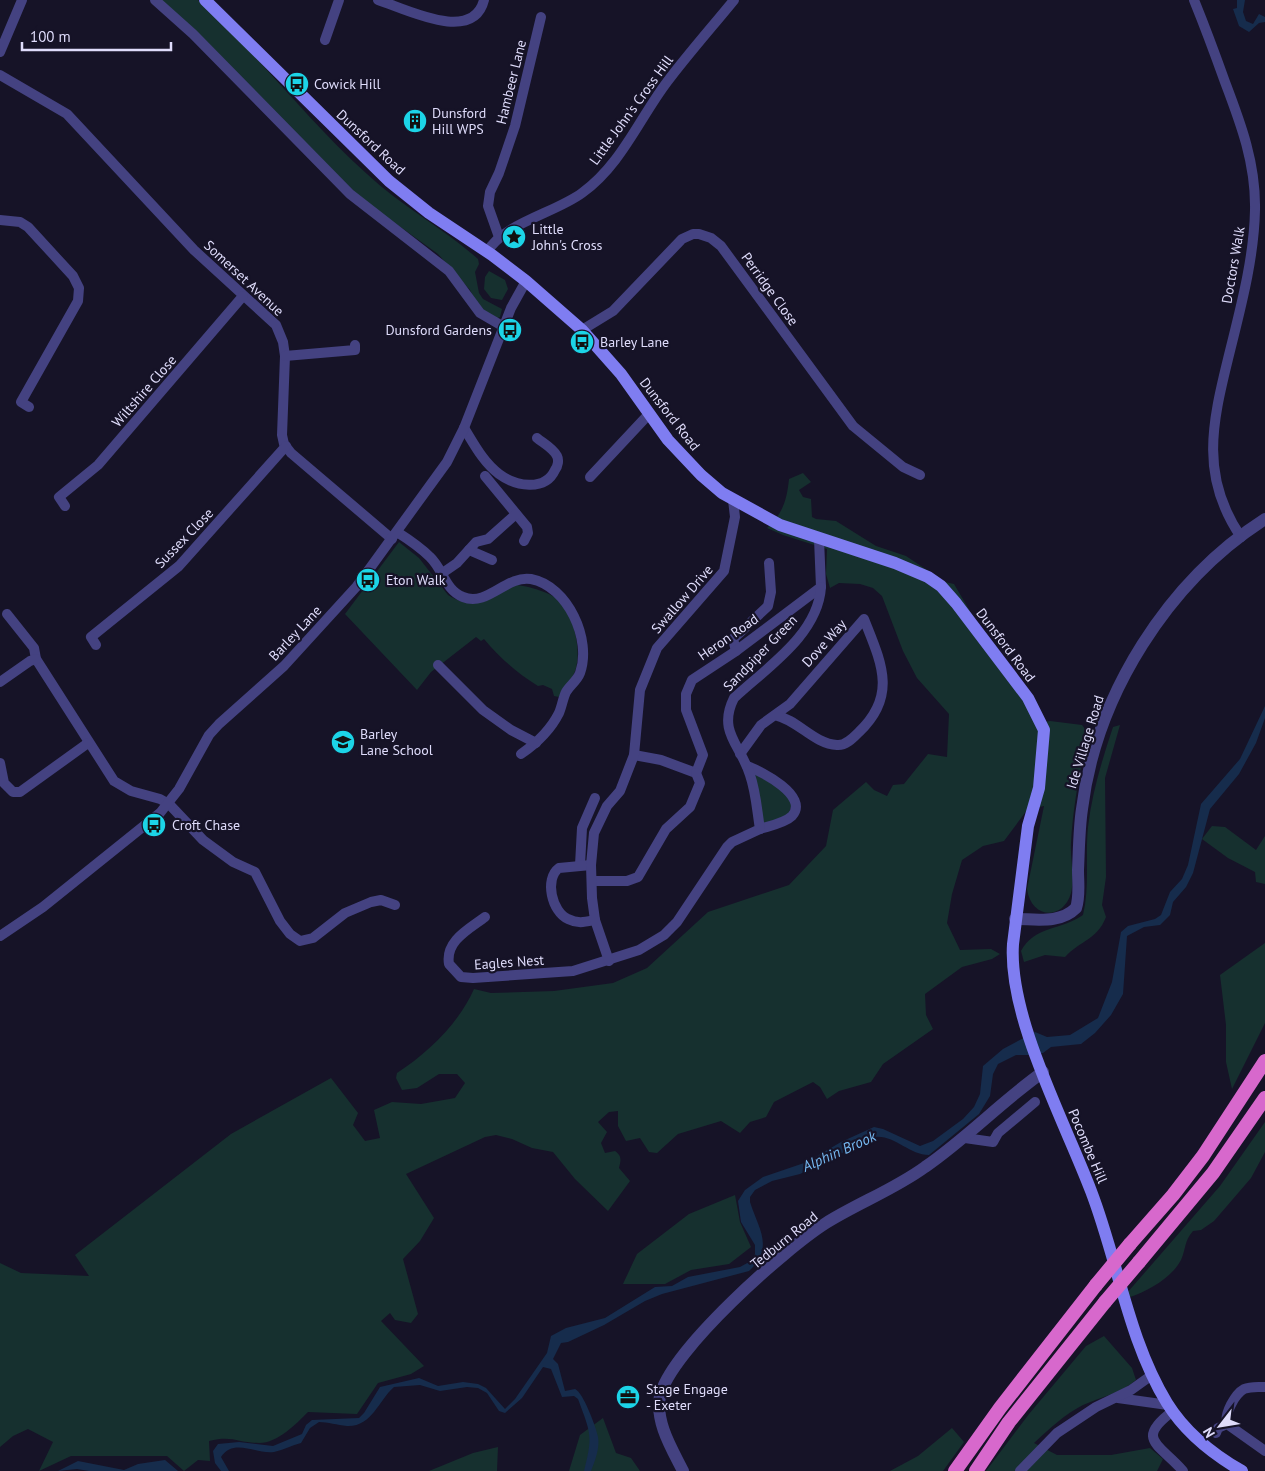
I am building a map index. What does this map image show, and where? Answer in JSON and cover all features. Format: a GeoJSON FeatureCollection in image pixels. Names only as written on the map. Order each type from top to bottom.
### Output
{"type":"FeatureCollection","features":[{"type":"Feature","properties":{"kind":"highway"},"geometry":{"type":"LineString","coordinates":[[955,1471],[1000,1408],[1096,1285],[1174,1195],[1203,1156],[1265,1061]]}},
{"type":"Feature","properties":{"kind":"highway"},"geometry":{"type":"LineString","coordinates":[[976,1471],[1021,1408],[1105,1302],[1213,1173],[1265,1098]]}},
{"type":"Feature","properties":{"kind":"main road","name":"Dunsford Road"},"geometry":{"type":"LineString","coordinates":[[205,0],[389,181],[429,213],[526,281],[582,330],[621,374],[668,440],[701,475],[733,500],[780,525],[819,540],[895,562],[928,577],[941,586],[1028,698],[1044,730],[1040,788],[1028,826],[1021,870]]}},
{"type":"Feature","properties":{"kind":"main road","name":"Pocombe Hill"},"geometry":{"type":"LineString","coordinates":[[1021,870],[1012,962],[1029,1032],[1053,1101],[1091,1192],[1126,1304],[1152,1375],[1171,1408],[1210,1451],[1242,1471]]}},
{"type":"Feature","properties":{"kind":"street"},"geometry":{"type":"LineString","coordinates":[[0,52],[22,0]]}},
{"type":"Feature","properties":{"kind":"street"},"geometry":{"type":"LineString","coordinates":[[155,0],[194,34],[350,194],[449,270],[480,313],[504,327]]}},
{"type":"Feature","properties":{"kind":"street"},"geometry":{"type":"LineString","coordinates":[[326,40],[339,0]]}},
{"type":"Feature","properties":{"kind":"street"},"geometry":{"type":"LineString","coordinates":[[378,0],[454,23],[468,21],[473,18],[482,8],[484,0]]}},
{"type":"Feature","properties":{"kind":"street","name":"Little John's Cross Hill"},"geometry":{"type":"LineString","coordinates":[[487,252],[499,237],[570,201],[596,182],[631,138],[667,82],[734,0]]}},
{"type":"Feature","properties":{"kind":"street","name":"Doctors Walk"},"geometry":{"type":"LineString","coordinates":[[1194,0],[1237,111],[1248,147],[1254,180],[1253,247],[1213,423],[1217,485],[1228,514],[1241,537]]}},
{"type":"Feature","properties":{"kind":"street","name":"Hambeer Lane"},"geometry":{"type":"LineString","coordinates":[[499,237],[488,206],[490,192],[500,173],[515,126],[540,17]]}},
{"type":"Feature","properties":{"kind":"street","name":"Somerset Avenue"},"geometry":{"type":"LineString","coordinates":[[0,75],[67,114],[194,250],[276,324],[284,342],[286,356],[282,435],[286,446]]}},
{"type":"Feature","properties":{"kind":"street"},"geometry":{"type":"LineString","coordinates":[[0,220],[20,222],[32,230],[73,276],[80,294],[78,301],[21,403]]}},
{"type":"Feature","properties":{"kind":"street","name":"Perridge Close"},"geometry":{"type":"LineString","coordinates":[[582,330],[613,311],[682,239],[693,234],[712,238],[737,267],[853,426],[903,467],[920,475]]}},
{"type":"Feature","properties":{"kind":"street","name":"Barley Lane"},"geometry":{"type":"LineString","coordinates":[[0,936],[43,907],[134,836],[169,804],[194,759],[219,724],[284,666],[357,586],[447,462],[464,428],[504,327],[526,281]]}},
{"type":"Feature","properties":{"kind":"street","name":"Wiltshire Close"},"geometry":{"type":"LineString","coordinates":[[65,506],[57,493],[98,465],[243,296]]}},
{"type":"Feature","properties":{"kind":"street"},"geometry":{"type":"LineString","coordinates":[[286,356],[356,352]]}},
{"type":"Feature","properties":{"kind":"street"},"geometry":{"type":"LineString","coordinates":[[590,478],[648,414]]}},
{"type":"Feature","properties":{"kind":"street"},"geometry":{"type":"LineString","coordinates":[[464,428],[483,457],[497,473],[520,484],[544,484],[550,480],[558,465],[558,457],[554,451],[537,438]]}},
{"type":"Feature","properties":{"kind":"street"},"geometry":{"type":"LineString","coordinates":[[286,446],[394,535],[430,557],[455,592],[472,599],[493,593],[516,580],[530,579],[560,596],[571,608],[580,638],[582,653],[580,674],[566,692],[551,726],[536,743],[521,754]]}},
{"type":"Feature","properties":{"kind":"street","name":"Sussex Close"},"geometry":{"type":"LineString","coordinates":[[90,637],[179,566],[286,446]]}},
{"type":"Feature","properties":{"kind":"street"},"geometry":{"type":"LineString","coordinates":[[485,476],[528,530],[524,541]]}},
{"type":"Feature","properties":{"kind":"street","name":"Swallow Drive"},"geometry":{"type":"LineString","coordinates":[[609,960],[595,920],[592,881],[586,865],[596,828],[607,806],[620,791],[634,755],[640,690],[657,648],[724,571],[735,517],[733,500]]}},
{"type":"Feature","properties":{"kind":"street"},"geometry":{"type":"LineString","coordinates":[[441,574],[457,563],[476,542],[488,539],[516,514]]}},
{"type":"Feature","properties":{"kind":"street","name":"Ide Village Road"},"geometry":{"type":"LineString","coordinates":[[1015,919],[1055,919],[1067,915],[1076,908],[1082,808],[1088,773],[1118,689],[1137,653],[1161,617],[1186,587],[1241,537],[1265,519]]}},
{"type":"Feature","properties":{"kind":"street"},"geometry":{"type":"LineString","coordinates":[[819,540],[821,587]]}},
{"type":"Feature","properties":{"kind":"street"},"geometry":{"type":"LineString","coordinates":[[469,550],[492,560]]}},
{"type":"Feature","properties":{"kind":"street"},"geometry":{"type":"LineString","coordinates":[[736,651],[733,639],[768,606],[771,592],[769,563]]}},
{"type":"Feature","properties":{"kind":"street","name":"Heron Road"},"geometry":{"type":"LineString","coordinates":[[592,881],[627,881],[638,877],[666,829],[682,816],[694,799],[700,783],[696,773],[703,755],[700,741],[686,710],[686,694],[696,675],[736,651],[821,587]]}},
{"type":"Feature","properties":{"kind":"street","name":"Sandpiper Green"},"geometry":{"type":"LineString","coordinates":[[760,829],[752,782],[728,729],[730,705],[734,698],[804,631],[818,606],[821,587]]}},
{"type":"Feature","properties":{"kind":"street"},"geometry":{"type":"LineString","coordinates":[[7,614],[34,648],[36,659],[88,743],[114,780],[131,791],[160,799],[169,804],[203,840],[233,862],[255,872],[280,921],[290,934],[300,941],[312,938],[345,913],[371,902],[381,900],[395,905]]}},
{"type":"Feature","properties":{"kind":"street","name":"Dove Way"},"geometry":{"type":"LineString","coordinates":[[740,754],[761,725],[790,704],[864,619],[880,665],[884,686],[880,705],[867,724],[848,741],[839,746],[828,744],[788,719],[776,715]]}},
{"type":"Feature","properties":{"kind":"street"},"geometry":{"type":"LineString","coordinates":[[0,682],[30,661],[36,659]]}},
{"type":"Feature","properties":{"kind":"street"},"geometry":{"type":"LineString","coordinates":[[438,665],[481,708],[511,730],[536,743]]}},
{"type":"Feature","properties":{"kind":"street"},"geometry":{"type":"LineString","coordinates":[[0,762],[4,784],[13,792],[20,792],[88,743]]}},
{"type":"Feature","properties":{"kind":"street"},"geometry":{"type":"LineString","coordinates":[[634,755],[661,760],[696,773]]}},
{"type":"Feature","properties":{"kind":"street"},"geometry":{"type":"LineString","coordinates":[[609,960],[639,950],[664,935],[677,922],[732,842],[790,817],[796,807],[796,802],[791,793],[758,770],[746,766]]}},
{"type":"Feature","properties":{"kind":"street"},"geometry":{"type":"LineString","coordinates":[[595,798],[582,828],[586,865],[559,868],[552,875],[553,898],[565,918],[579,923],[595,920]]}},
{"type":"Feature","properties":{"kind":"street","name":"Eagles Nest"},"geometry":{"type":"LineString","coordinates":[[484,917],[458,937],[448,953],[448,964],[461,977],[473,978],[573,971],[609,960]]}},
{"type":"Feature","properties":{"kind":"street","name":"Tedburn Road"},"geometry":{"type":"LineString","coordinates":[[683,1471],[667,1439],[660,1416],[660,1402],[668,1378],[688,1347],[715,1319],[808,1236],[923,1169],[965,1138],[1044,1072]]}},
{"type":"Feature","properties":{"kind":"street"},"geometry":{"type":"LineString","coordinates":[[965,1138],[993,1142],[998,1133],[1035,1102]]}},
{"type":"Feature","properties":{"kind":"street"},"geometry":{"type":"LineString","coordinates":[[1020,1471],[1057,1433],[1096,1407],[1118,1398],[1152,1375]]}},
{"type":"Feature","properties":{"kind":"street"},"geometry":{"type":"LineString","coordinates":[[1227,1424],[1227,1414],[1243,1390],[1250,1387],[1265,1388]]}},
{"type":"Feature","properties":{"kind":"street"},"geometry":{"type":"LineString","coordinates":[[1118,1398],[1171,1408]]}},
{"type":"Feature","properties":{"kind":"street"},"geometry":{"type":"LineString","coordinates":[[1171,1408],[1155,1425],[1153,1441],[1183,1471]]}},
{"type":"Feature","properties":{"kind":"street"},"geometry":{"type":"LineString","coordinates":[[1216,1432],[1218,1428],[1227,1424]]}},
{"type":"Feature","properties":{"kind":"street"},"geometry":{"type":"LineString","coordinates":[[1227,1424],[1265,1451]]}},
{"type":"Feature","properties":{"kind":"green space"},"geometry":{"type":"Polygon","coordinates":[[[161,0],[198,0],[241,42],[324,132],[367,174],[380,186],[451,237],[478,259],[479,264],[475,272],[479,293],[483,299],[502,309],[500,317],[496,319],[479,308],[470,290],[438,254],[363,200],[161,0]]]}},
{"type":"Feature","properties":{"kind":"green space"},"geometry":{"type":"Polygon","coordinates":[[[489,271],[505,280],[508,289],[502,300],[491,298],[484,289],[485,277],[489,271]]]}},
{"type":"Feature","properties":{"kind":"green space"},"geometry":{"type":"Polygon","coordinates":[[[803,473],[811,482],[799,490],[803,497],[811,499],[812,517],[836,521],[876,546],[906,556],[945,582],[954,584],[980,628],[976,639],[1029,708],[1036,724],[1050,721],[1082,725],[1088,733],[1073,816],[1071,849],[1072,887],[1067,902],[1055,912],[1048,913],[1034,906],[1030,899],[1027,889],[1044,806],[1027,810],[1004,841],[983,846],[962,860],[952,894],[947,923],[960,950],[991,949],[1000,954],[992,959],[962,967],[925,994],[926,1015],[933,1029],[883,1064],[871,1082],[839,1091],[827,1099],[820,1087],[813,1082],[774,1102],[766,1117],[750,1122],[740,1133],[721,1121],[678,1134],[657,1153],[649,1152],[640,1138],[626,1141],[618,1126],[618,1111],[609,1112],[598,1122],[607,1132],[601,1143],[605,1153],[615,1151],[620,1156],[619,1168],[630,1181],[608,1211],[575,1179],[553,1152],[532,1148],[512,1139],[496,1135],[485,1137],[406,1174],[434,1218],[420,1241],[403,1259],[418,1314],[411,1323],[395,1320],[390,1313],[381,1321],[424,1366],[411,1374],[378,1383],[357,1414],[308,1412],[286,1432],[266,1442],[252,1443],[230,1439],[209,1441],[210,1461],[198,1460],[184,1471],[167,1456],[71,1456],[39,1471],[53,1442],[28,1429],[13,1436],[0,1447],[0,1263],[21,1273],[89,1276],[75,1255],[231,1134],[331,1078],[358,1113],[353,1125],[365,1141],[380,1138],[374,1110],[392,1102],[421,1104],[455,1098],[465,1083],[457,1074],[439,1074],[417,1088],[402,1090],[396,1078],[397,1073],[431,1047],[451,1025],[468,1002],[474,989],[491,993],[554,991],[613,983],[647,968],[708,912],[789,885],[826,846],[833,810],[866,782],[874,790],[887,796],[893,785],[904,784],[928,754],[947,757],[949,714],[917,678],[903,651],[882,596],[873,588],[860,584],[839,583],[830,588],[826,574],[827,549],[767,528],[777,517],[783,506],[789,479],[803,473]]]}},
{"type":"Feature","properties":{"kind":"green space"},"geometry":{"type":"Polygon","coordinates":[[[399,542],[419,558],[448,595],[460,601],[478,602],[506,586],[515,585],[540,590],[558,599],[570,616],[578,652],[575,672],[559,697],[554,696],[552,689],[543,685],[538,686],[523,676],[484,639],[481,641],[476,637],[431,672],[417,690],[345,614],[399,542]]]}},
{"type":"Feature","properties":{"kind":"green space"},"geometry":{"type":"Polygon","coordinates":[[[1120,725],[1105,778],[1106,877],[1102,905],[1106,917],[1098,931],[1065,957],[1045,955],[1024,962],[1021,951],[1033,937],[1083,915],[1087,882],[1087,838],[1092,802],[1101,764],[1113,727],[1120,725]]]}},
{"type":"Feature","properties":{"kind":"green space"},"geometry":{"type":"Polygon","coordinates":[[[754,773],[787,793],[792,805],[788,815],[765,825],[762,822],[754,773]]]}},
{"type":"Feature","properties":{"kind":"green space"},"geometry":{"type":"Polygon","coordinates":[[[1212,826],[1225,827],[1256,850],[1265,836],[1265,884],[1256,882],[1255,872],[1228,858],[1202,839],[1212,826]]]}},
{"type":"Feature","properties":{"kind":"green space"},"geometry":{"type":"Polygon","coordinates":[[[1265,943],[1265,1023],[1232,1089],[1226,1062],[1226,1025],[1220,975],[1265,943]]]}},
{"type":"Feature","properties":{"kind":"green space"},"geometry":{"type":"Polygon","coordinates":[[[1265,1122],[1265,1152],[1251,1178],[1214,1221],[1201,1230],[1193,1231],[1181,1260],[1166,1278],[1145,1291],[1130,1297],[1127,1293],[1220,1186],[1265,1122]]]}},
{"type":"Feature","properties":{"kind":"green space"},"geometry":{"type":"Polygon","coordinates":[[[735,1195],[740,1222],[751,1247],[729,1264],[691,1270],[665,1284],[623,1284],[637,1254],[689,1214],[735,1195]]]}},
{"type":"Feature","properties":{"kind":"green space"},"geometry":{"type":"Polygon","coordinates":[[[1104,1336],[1132,1368],[1136,1380],[1117,1392],[1076,1409],[1057,1422],[1034,1443],[1057,1455],[1111,1455],[1150,1448],[1163,1459],[1157,1471],[986,1471],[1029,1414],[1086,1346],[1104,1336]]]}},
{"type":"Feature","properties":{"kind":"green space"},"geometry":{"type":"Polygon","coordinates":[[[603,1418],[616,1453],[631,1458],[640,1471],[569,1471],[580,1435],[603,1418]]]}},
{"type":"Feature","properties":{"kind":"green space"},"geometry":{"type":"Polygon","coordinates":[[[952,1428],[964,1442],[943,1471],[890,1471],[918,1456],[952,1428]]]}},
{"type":"Feature","properties":{"kind":"green space"},"geometry":{"type":"Polygon","coordinates":[[[498,1447],[497,1471],[429,1471],[473,1453],[498,1447]]]}},
{"type":"Feature","properties":{"kind":"water"},"geometry":{"type":"Polygon","coordinates":[[[1237,0],[1245,0],[1243,12],[1246,21],[1253,24],[1259,14],[1265,17],[1265,22],[1259,23],[1249,32],[1239,26],[1233,9],[1237,8],[1237,0]]]}},
{"type":"Feature","properties":{"kind":"water","name":"Alphin Brook"},"geometry":{"type":"Polygon","coordinates":[[[1265,706],[1265,718],[1256,743],[1239,774],[1210,809],[1193,873],[1186,887],[1173,902],[1170,915],[1160,925],[1144,927],[1127,936],[1123,994],[1111,1015],[1095,1033],[1081,1044],[1051,1047],[1043,1053],[1016,1055],[998,1064],[993,1074],[990,1096],[979,1114],[929,1155],[915,1152],[895,1141],[874,1137],[800,1174],[772,1181],[755,1190],[750,1197],[750,1202],[760,1229],[763,1245],[757,1262],[749,1271],[662,1294],[645,1301],[604,1325],[568,1342],[561,1343],[553,1359],[558,1364],[565,1391],[575,1389],[582,1396],[598,1437],[598,1450],[591,1471],[584,1471],[589,1449],[589,1435],[586,1420],[578,1399],[574,1396],[562,1397],[551,1369],[543,1367],[522,1398],[505,1413],[499,1411],[487,1393],[478,1388],[467,1387],[440,1391],[420,1385],[394,1387],[369,1418],[356,1425],[347,1426],[319,1422],[310,1428],[301,1443],[274,1452],[239,1447],[232,1448],[221,1457],[229,1471],[221,1471],[215,1463],[213,1451],[218,1444],[239,1442],[273,1446],[302,1434],[306,1425],[312,1420],[359,1418],[380,1387],[419,1378],[438,1386],[463,1382],[478,1384],[486,1388],[505,1409],[515,1399],[547,1353],[551,1336],[566,1328],[605,1318],[655,1287],[672,1286],[688,1277],[740,1267],[751,1261],[755,1254],[755,1245],[741,1222],[738,1201],[745,1190],[763,1177],[807,1162],[841,1142],[874,1127],[883,1129],[920,1146],[933,1141],[963,1119],[974,1107],[980,1094],[983,1066],[1003,1049],[1035,1032],[1047,1037],[1070,1035],[1098,1018],[1112,982],[1121,932],[1128,926],[1155,919],[1161,915],[1170,892],[1182,879],[1188,865],[1201,804],[1240,759],[1265,706]]]}},
{"type":"Feature","properties":{"kind":"water"},"geometry":{"type":"Polygon","coordinates":[[[165,1460],[178,1471],[89,1471],[77,1469],[58,1471],[78,1461],[124,1470],[138,1464],[165,1460]]]}},
{"type":"Feature","properties":{"kind":"place","name":"Cowick Hill"},"geometry":{"type":"Point","coordinates":[297,84]}},
{"type":"Feature","properties":{"kind":"place","name":"Dunsford Hill WPS"},"geometry":{"type":"Point","coordinates":[415,121]}},
{"type":"Feature","properties":{"kind":"place","name":"Little John's Cross"},"geometry":{"type":"Point","coordinates":[514,237]}},
{"type":"Feature","properties":{"kind":"place","name":"Dunsford Gardens"},"geometry":{"type":"Point","coordinates":[510,330]}},
{"type":"Feature","properties":{"kind":"place","name":"Barley Lane"},"geometry":{"type":"Point","coordinates":[582,342]}},
{"type":"Feature","properties":{"kind":"place","name":"Eton Walk"},"geometry":{"type":"Point","coordinates":[368,580]}},
{"type":"Feature","properties":{"kind":"place","name":"Barley Lane School"},"geometry":{"type":"Point","coordinates":[343,742]}},
{"type":"Feature","properties":{"kind":"place","name":"Croft Chase"},"geometry":{"type":"Point","coordinates":[154,825]}},
{"type":"Feature","properties":{"kind":"place","name":"Stage Engage - Exeter"},"geometry":{"type":"Point","coordinates":[628,1397]}}]}
